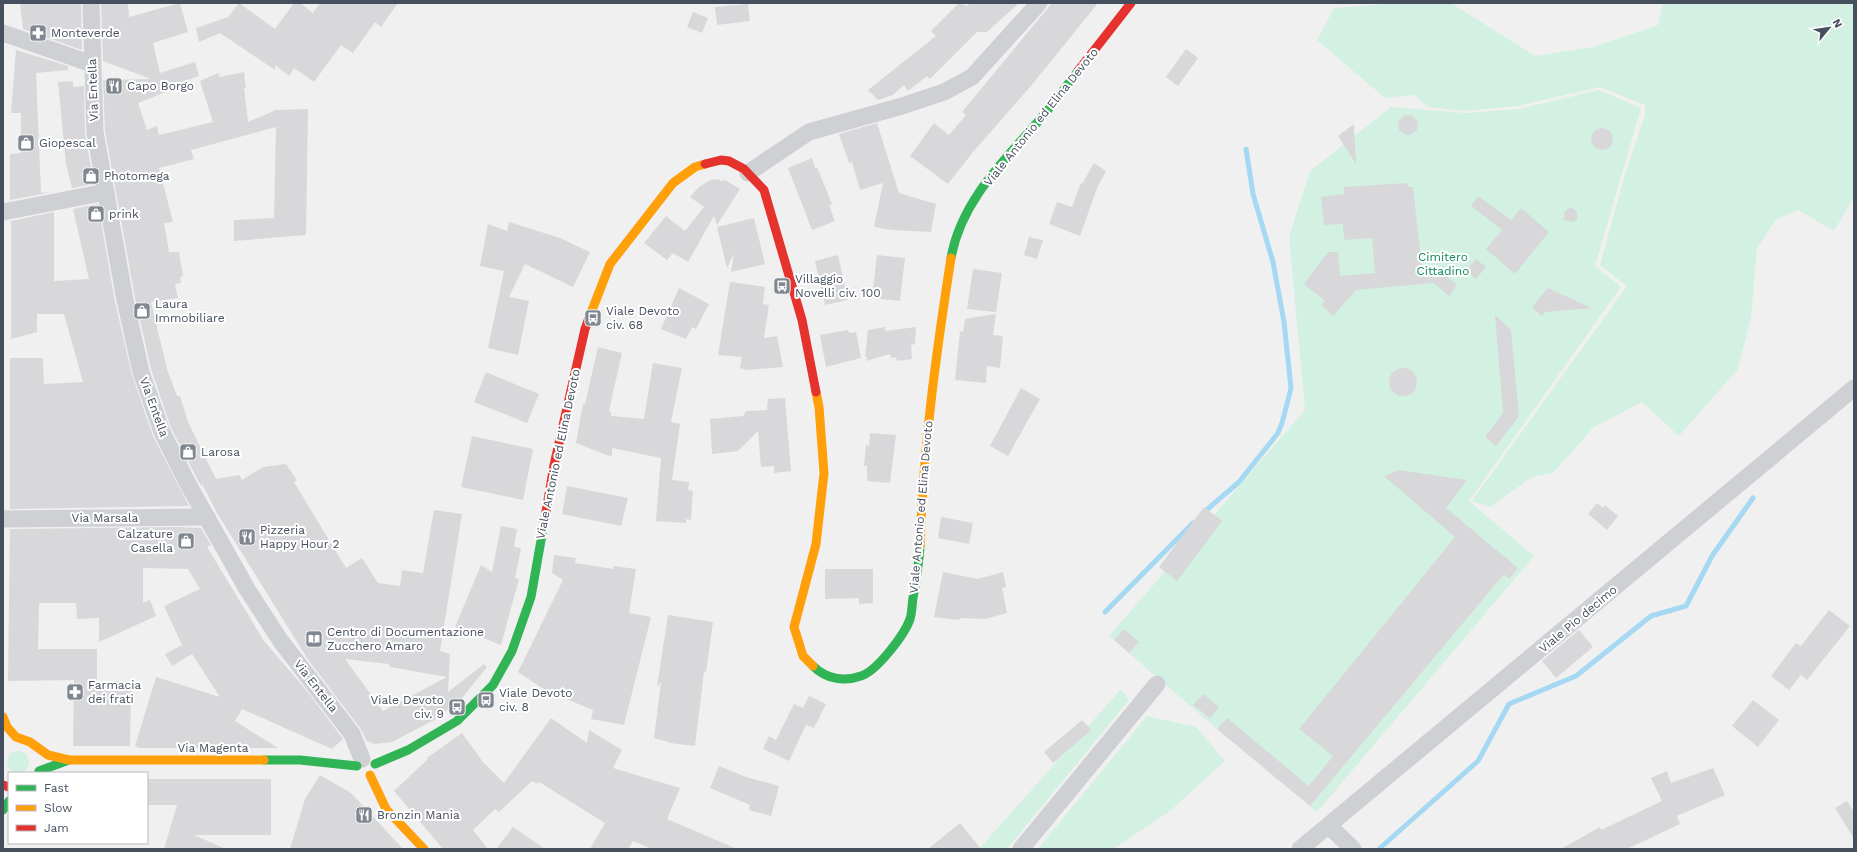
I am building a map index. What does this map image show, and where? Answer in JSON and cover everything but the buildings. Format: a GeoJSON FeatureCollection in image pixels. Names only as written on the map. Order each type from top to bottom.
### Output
{"type":"FeatureCollection","features":[{"type":"Feature","properties":{"kind":"street","name":"Via Entella"},"geometry":{"type":"LineString","coordinates":[[90,3],[94,132],[125,300],[141,372],[162,432],[188,484],[247,589],[280,640],[352,734],[365,763]]}},
{"type":"Feature","properties":{"kind":"street"},"geometry":{"type":"LineString","coordinates":[[748,173],[809,132],[902,106],[944,92],[972,77],[1039,3]]}},
{"type":"Feature","properties":{"kind":"street","name":"Viale Antonio ed Elina Devoto"},"geometry":{"type":"LineString","coordinates":[[365,763],[408,750],[457,721],[493,685],[512,651],[531,597],[554,465],[585,329],[610,264],[673,183],[694,167],[721,160],[729,161],[748,173],[764,190],[802,320],[820,407],[824,473],[820,514],[816,544],[794,627],[803,656],[819,672],[839,680],[862,676],[881,661],[896,643],[910,619],[919,562],[922,486],[935,360],[954,242],[974,200],[1001,162],[1043,116],[1131,3]]}},
{"type":"Feature","properties":{"kind":"street"},"geometry":{"type":"LineString","coordinates":[[3,33],[92,64]]}},
{"type":"Feature","properties":{"kind":"street"},"geometry":{"type":"LineString","coordinates":[[3,212],[106,192]]}},
{"type":"Feature","properties":{"kind":"street","name":"Viale Pio decimo"},"geometry":{"type":"LineString","coordinates":[[1300,849],[1854,388]]}},
{"type":"Feature","properties":{"kind":"street","name":"Via Marsala"},"geometry":{"type":"LineString","coordinates":[[3,519],[207,517]]}},
{"type":"Feature","properties":{"kind":"street"},"geometry":{"type":"LineString","coordinates":[[1020,849],[1156,684]]}},
{"type":"Feature","properties":{"kind":"street"},"geometry":{"type":"LineString","coordinates":[[3,718],[7,727],[16,737],[3,740]]}},
{"type":"Feature","properties":{"kind":"street","name":"Via Magenta"},"geometry":{"type":"LineString","coordinates":[[16,737],[30,742],[48,755],[69,760],[300,760],[365,763]]}},
{"type":"Feature","properties":{"kind":"street"},"geometry":{"type":"LineString","coordinates":[[34,746],[40,758],[38,772]]}},
{"type":"Feature","properties":{"kind":"street","name":"Via Magenta"},"geometry":{"type":"LineString","coordinates":[[38,772],[69,760]]}},
{"type":"Feature","properties":{"kind":"street"},"geometry":{"type":"LineString","coordinates":[[365,763],[374,772],[370,776],[361,774],[365,763]]}},
{"type":"Feature","properties":{"kind":"street"},"geometry":{"type":"LineString","coordinates":[[370,776],[386,809],[424,849]]}},
{"type":"Feature","properties":{"kind":"street"},"geometry":{"type":"LineString","coordinates":[[1329,826],[1351,847]]}},
{"type":"Feature","properties":{"kind":"green space"},"geometry":{"type":"Polygon","coordinates":[[[1399,3],[1451,3],[1535,56],[1593,47],[1658,25],[1663,3],[1854,3],[1854,197],[1834,231],[1798,210],[1776,220],[1757,248],[1751,317],[1738,369],[1679,436],[1642,402],[1594,427],[1553,473],[1532,477],[1490,507],[1472,501],[1627,286],[1600,265],[1624,178],[1645,115],[1645,105],[1600,87],[1518,106],[1464,111],[1428,107],[1414,95],[1385,98],[1317,40],[1334,8],[1399,3]]]}},
{"type":"Feature","properties":{"kind":"green space","name":"Cimitero Cittadino"},"geometry":{"type":"Polygon","coordinates":[[[1599,90],[1641,108],[1595,266],[1621,287],[1469,501],[1534,556],[1317,812],[1217,729],[1109,636],[1305,410],[1289,237],[1310,171],[1391,107],[1467,113],[1519,109],[1599,90]]]}},
{"type":"Feature","properties":{"kind":"green space"},"geometry":{"type":"Polygon","coordinates":[[[1121,689],[1129,700],[1007,849],[979,849],[1121,689]]]}},
{"type":"Feature","properties":{"kind":"green space"},"geometry":{"type":"Polygon","coordinates":[[[1147,716],[1196,727],[1225,761],[1170,811],[1113,849],[1038,849],[1147,716]]]}},
{"type":"Feature","properties":{"kind":"green space"},"geometry":{"type":"Polygon","coordinates":[[[18,751],[26,754],[29,762],[26,770],[22,772],[14,772],[10,770],[7,762],[10,754],[18,751]]]}},
{"type":"Feature","properties":{"kind":"waterway"},"geometry":{"type":"LineString","coordinates":[[1203,513],[1239,482],[1278,433],[1291,388],[1284,322],[1273,262],[1253,194],[1246,149]]}},
{"type":"Feature","properties":{"kind":"waterway"},"geometry":{"type":"LineString","coordinates":[[1379,849],[1478,761],[1509,704],[1576,676],[1651,616],[1686,606],[1712,556],[1753,498]]}},
{"type":"Feature","properties":{"kind":"waterway"},"geometry":{"type":"LineString","coordinates":[[1105,612],[1193,523]]}},
{"type":"Feature","properties":{"kind":"traffic: fast"},"geometry":{"type":"LineString","coordinates":[[951,258],[956,237],[964,217],[975,199],[1000,165],[1047,111],[1078,71]]}},
{"type":"Feature","properties":{"kind":"traffic: fast"},"geometry":{"type":"LineString","coordinates":[[375,764],[408,750],[457,721],[493,685],[512,651],[531,597],[546,512]]}},
{"type":"Feature","properties":{"kind":"traffic: fast"},"geometry":{"type":"LineString","coordinates":[[813,666],[829,676],[848,679],[867,673],[882,660],[897,642],[910,619],[920,546]]}},
{"type":"Feature","properties":{"kind":"traffic: fast"},"geometry":{"type":"LineString","coordinates":[[39,771],[69,760]]}},
{"type":"Feature","properties":{"kind":"traffic: fast"},"geometry":{"type":"LineString","coordinates":[[264,760],[300,760],[357,766]]}},
{"type":"Feature","properties":{"kind":"traffic: fast"},"geometry":{"type":"LineString","coordinates":[[3,810],[8,802]]}},
{"type":"Feature","properties":{"kind":"traffic: slow"},"geometry":{"type":"LineString","coordinates":[[589,318],[610,264],[673,183],[695,167],[705,164]]}},
{"type":"Feature","properties":{"kind":"traffic: slow"},"geometry":{"type":"LineString","coordinates":[[920,546],[927,438],[940,330],[951,258]]}},
{"type":"Feature","properties":{"kind":"traffic: slow"},"geometry":{"type":"LineString","coordinates":[[813,666],[803,656],[794,627],[816,544],[824,473],[819,407],[816,392]]}},
{"type":"Feature","properties":{"kind":"traffic: slow"},"geometry":{"type":"LineString","coordinates":[[3,717],[7,727],[16,737],[30,742],[48,755],[69,760],[264,760]]}},
{"type":"Feature","properties":{"kind":"traffic: slow"},"geometry":{"type":"LineString","coordinates":[[370,775],[386,809],[424,849]]}},
{"type":"Feature","properties":{"kind":"traffic: jam"},"geometry":{"type":"LineString","coordinates":[[1078,71],[1131,3]]}},
{"type":"Feature","properties":{"kind":"traffic: jam"},"geometry":{"type":"LineString","coordinates":[[705,164],[721,160],[729,161],[744,169],[764,190],[802,320],[816,392]]}},
{"type":"Feature","properties":{"kind":"traffic: jam"},"geometry":{"type":"LineString","coordinates":[[546,512],[554,465],[585,329],[589,318]]}},
{"type":"Feature","properties":{"kind":"traffic: jam"},"geometry":{"type":"LineString","coordinates":[[3,785],[8,787]]}},
{"type":"Feature","properties":{"kind":"place","name":"Monteverde"},"geometry":{"type":"Point","coordinates":[38,33]}},
{"type":"Feature","properties":{"kind":"place","name":"Capo Borgo"},"geometry":{"type":"Point","coordinates":[114,86]}},
{"type":"Feature","properties":{"kind":"place","name":"Giopescal"},"geometry":{"type":"Point","coordinates":[26,143]}},
{"type":"Feature","properties":{"kind":"place","name":"Photomega"},"geometry":{"type":"Point","coordinates":[91,176]}},
{"type":"Feature","properties":{"kind":"place","name":"prink"},"geometry":{"type":"Point","coordinates":[96,214]}},
{"type":"Feature","properties":{"kind":"place","name":"Villaggio Novelli civ. 100"},"geometry":{"type":"Point","coordinates":[782,286]}},
{"type":"Feature","properties":{"kind":"place","name":"Laura Immobiliare"},"geometry":{"type":"Point","coordinates":[142,311]}},
{"type":"Feature","properties":{"kind":"place","name":"Viale Devoto civ. 68"},"geometry":{"type":"Point","coordinates":[593,318]}},
{"type":"Feature","properties":{"kind":"place","name":"Larosa"},"geometry":{"type":"Point","coordinates":[188,452]}},
{"type":"Feature","properties":{"kind":"place","name":"Pizzeria Happy Hour 2"},"geometry":{"type":"Point","coordinates":[247,537]}},
{"type":"Feature","properties":{"kind":"place","name":"Calzature Casella"},"geometry":{"type":"Point","coordinates":[186,541]}},
{"type":"Feature","properties":{"kind":"place","name":"Centro di Documentazione Zucchero Amaro"},"geometry":{"type":"Point","coordinates":[314,639]}},
{"type":"Feature","properties":{"kind":"place","name":"Farmacia dei frati"},"geometry":{"type":"Point","coordinates":[75,692]}},
{"type":"Feature","properties":{"kind":"place","name":"Viale Devoto civ. 8"},"geometry":{"type":"Point","coordinates":[486,700]}},
{"type":"Feature","properties":{"kind":"place","name":"Viale Devoto civ. 9"},"geometry":{"type":"Point","coordinates":[457,707]}},
{"type":"Feature","properties":{"kind":"place","name":"Bronzin Mania"},"geometry":{"type":"Point","coordinates":[364,815]}}]}
